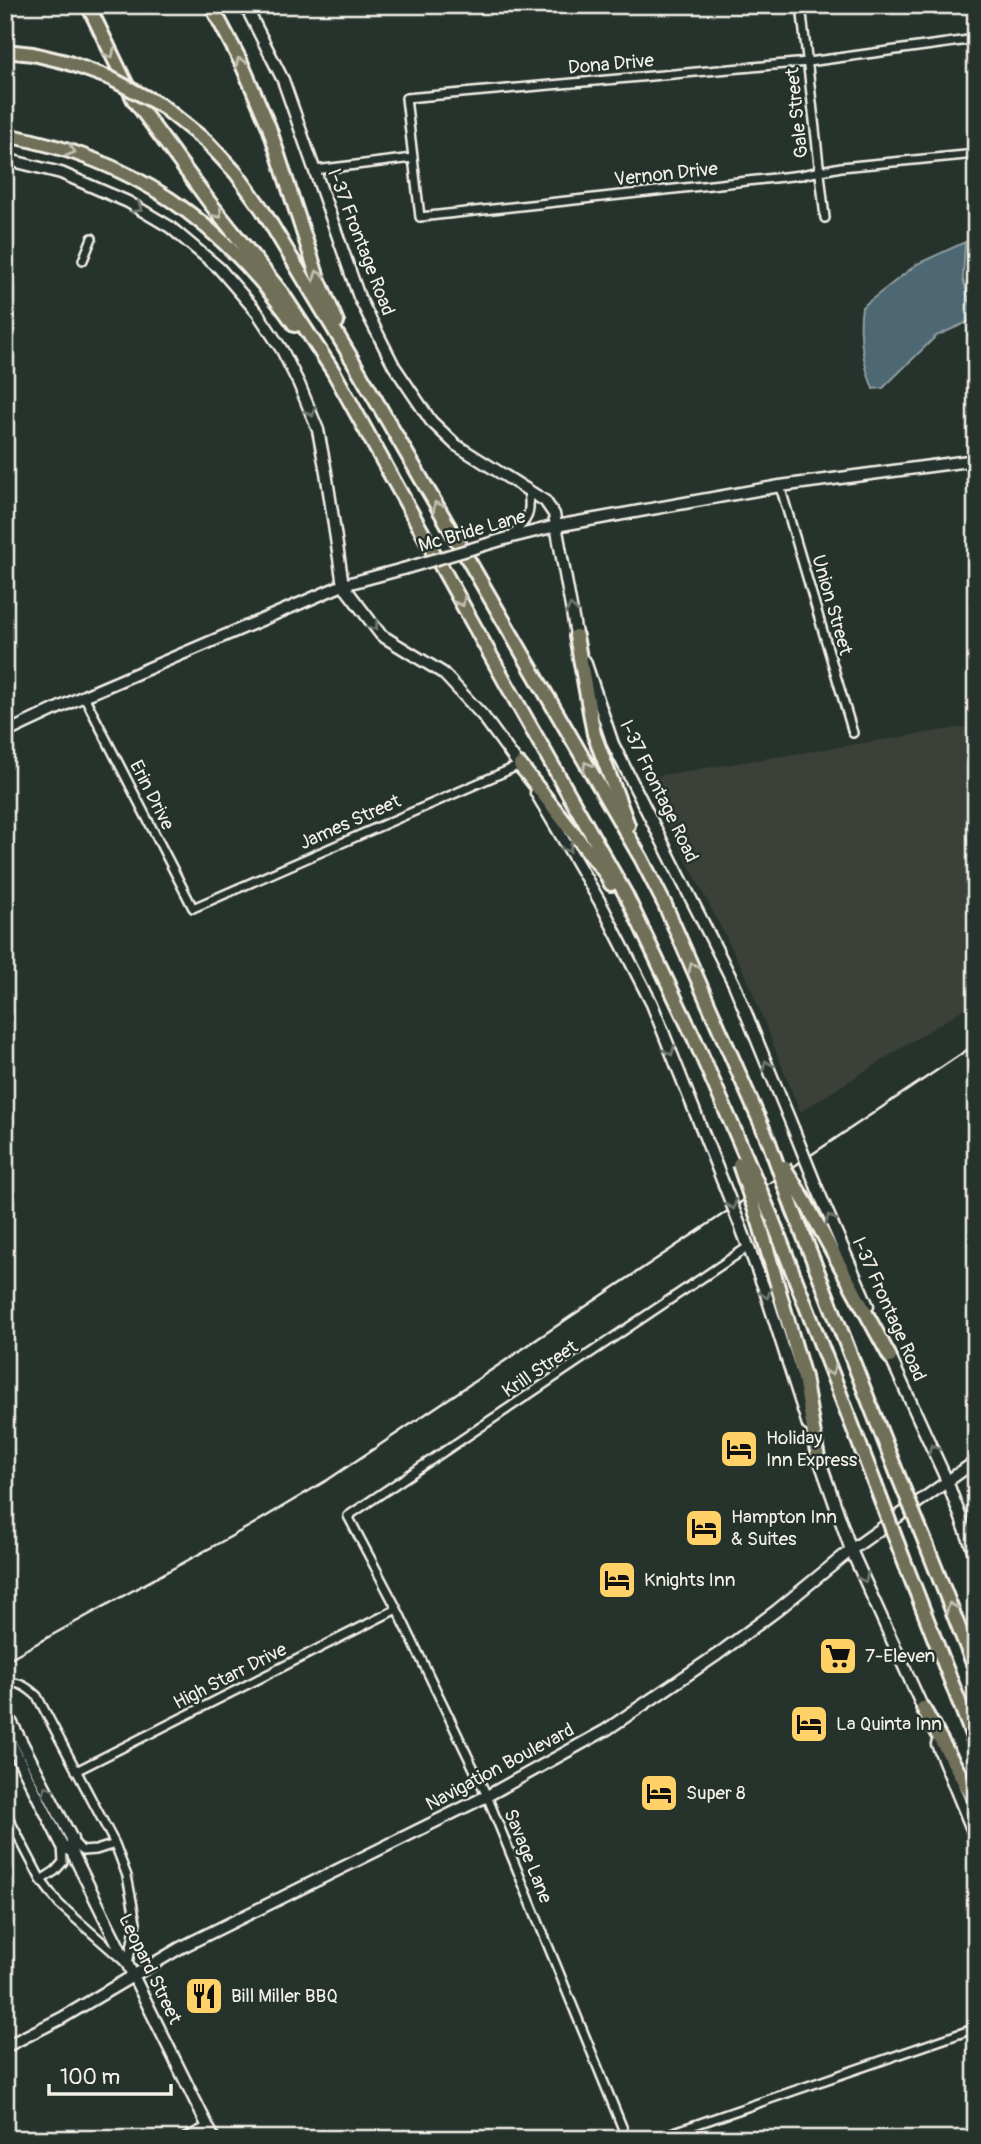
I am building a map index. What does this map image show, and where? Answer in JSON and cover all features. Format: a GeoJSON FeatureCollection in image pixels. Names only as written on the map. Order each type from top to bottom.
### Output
{"type":"FeatureCollection","features":[{"type":"Feature","properties":{"kind":"highway"},"geometry":{"type":"LineString","coordinates":[[88,5],[134,100],[210,203],[282,293],[333,371],[626,895],[719,1092],[766,1221],[875,1484],[976,1745]]}},
{"type":"Feature","properties":{"kind":"highway"},"geometry":{"type":"LineString","coordinates":[[211,5],[269,127],[318,278],[353,361]]}},
{"type":"Feature","properties":{"kind":"highway"},"geometry":{"type":"LineString","coordinates":[[5,51],[66,62],[110,78],[162,106],[207,142],[236,173],[262,209],[353,361],[666,905],[769,1142],[976,1671]]}},
{"type":"Feature","properties":{"kind":"highway"},"geometry":{"type":"LineString","coordinates":[[5,135],[89,157],[135,177],[180,204],[226,244],[263,284],[315,355],[333,371]]}},
{"type":"Feature","properties":{"kind":"highway"},"geometry":{"type":"LineString","coordinates":[[576,636],[594,734],[641,858]]}},
{"type":"Feature","properties":{"kind":"highway"},"geometry":{"type":"LineString","coordinates":[[520,765],[605,873],[673,993]]}},
{"type":"Feature","properties":{"kind":"highway"},"geometry":{"type":"LineString","coordinates":[[769,1142],[806,1203],[890,1357]]}},
{"type":"Feature","properties":{"kind":"highway"},"geometry":{"type":"LineString","coordinates":[[766,1221],[804,1377],[818,1458]]}},
{"type":"Feature","properties":{"kind":"highway"},"geometry":{"type":"LineString","coordinates":[[923,1708],[976,1803]]}},
{"type":"Feature","properties":{"kind":"main road","name":"I-37 Frontage Road"},"geometry":{"type":"LineString","coordinates":[[245,5],[283,80],[359,297],[394,366],[431,421],[456,446],[545,501],[551,508],[576,636],[614,744],[733,981],[817,1188],[947,1480],[976,1558]]}},
{"type":"Feature","properties":{"kind":"main road"},"geometry":{"type":"LineString","coordinates":[[5,159],[61,173],[128,202],[170,227],[219,268],[257,312],[282,350],[318,430],[343,584],[381,635],[443,673],[483,716],[520,765],[600,902],[652,1004],[765,1291],[818,1458],[851,1550],[923,1708],[976,1839]]}},
{"type":"Feature","properties":{"kind":"main road","name":"Mc Bride Lane"},"geometry":{"type":"LineString","coordinates":[[5,733],[343,584],[556,526],[780,486],[976,460]]}},
{"type":"Feature","properties":{"kind":"main road","name":"Navigation Boulevard"},"geometry":{"type":"LineString","coordinates":[[5,2047],[62,2018],[180,1948],[487,1796],[629,1715],[718,1654],[851,1550],[976,1461]]}},
{"type":"Feature","properties":{"kind":"main road","name":"Leopard Street"},"geometry":{"type":"LineString","coordinates":[[8,1714],[67,1842],[214,2139]]}},
{"type":"Feature","properties":{"kind":"main road","name":"Leopard Street"},"geometry":{"type":"LineString","coordinates":[[5,1732],[67,1842]]}},
{"type":"Feature","properties":{"kind":"main road"},"geometry":{"type":"LineString","coordinates":[[186,2139],[208,2128]]}},
{"type":"Feature","properties":{"kind":"street","name":"Gale Street"},"geometry":{"type":"LineString","coordinates":[[801,5],[825,219]]}},
{"type":"Feature","properties":{"kind":"street","name":"Dona Drive"},"geometry":{"type":"LineString","coordinates":[[413,158],[406,98],[808,62],[976,39]]}},
{"type":"Feature","properties":{"kind":"street","name":"Vernon Drive"},"geometry":{"type":"LineString","coordinates":[[413,158],[420,217],[819,172],[841,167],[976,154]]}},
{"type":"Feature","properties":{"kind":"street"},"geometry":{"type":"LineString","coordinates":[[315,170],[413,158]]}},
{"type":"Feature","properties":{"kind":"street"},"geometry":{"type":"LineString","coordinates":[[83,260],[92,238]]}},
{"type":"Feature","properties":{"kind":"street","name":"Union Street"},"geometry":{"type":"LineString","coordinates":[[780,486],[853,733]]}},
{"type":"Feature","properties":{"kind":"street"},"geometry":{"type":"LineString","coordinates":[[508,538],[530,514],[528,490]]}},
{"type":"Feature","properties":{"kind":"street","name":"Erin Drive"},"geometry":{"type":"LineString","coordinates":[[84,696],[193,908]]}},
{"type":"Feature","properties":{"kind":"street","name":"James Street"},"geometry":{"type":"LineString","coordinates":[[193,908],[520,765]]}},
{"type":"Feature","properties":{"kind":"street","name":"Krill Street"},"geometry":{"type":"LineString","coordinates":[[348,1517],[748,1247]]}},
{"type":"Feature","properties":{"kind":"street","name":"Savage Lane"},"geometry":{"type":"LineString","coordinates":[[348,1517],[397,1609],[487,1796],[627,2139]]}},
{"type":"Feature","properties":{"kind":"street","name":"High Starr Drive"},"geometry":{"type":"LineString","coordinates":[[76,1771],[397,1609]]}},
{"type":"Feature","properties":{"kind":"street"},"geometry":{"type":"LineString","coordinates":[[5,1685],[10,1682],[26,1686],[37,1696],[115,1844],[127,1875],[136,1922],[128,1964]]}},
{"type":"Feature","properties":{"kind":"street"},"geometry":{"type":"LineString","coordinates":[[5,1811],[41,1880],[59,1904],[128,1964]]}},
{"type":"Feature","properties":{"kind":"street"},"geometry":{"type":"LineString","coordinates":[[41,1880],[63,1862],[67,1842],[82,1851],[115,1844]]}},
{"type":"Feature","properties":{"kind":"street"},"geometry":{"type":"LineString","coordinates":[[654,2139],[976,2028]]}},
{"type":"Feature","properties":{"kind":"shaded area"},"geometry":{"type":"Polygon","coordinates":[[[976,725],[976,1001],[800,1112],[746,976],[644,778],[976,725]]]}},
{"type":"Feature","properties":{"kind":"water"},"geometry":{"type":"Polygon","coordinates":[[[965,242],[963,279],[972,310],[970,321],[936,336],[883,388],[873,389],[862,349],[862,307],[917,264],[965,242]]]}},
{"type":"Feature","properties":{"kind":"railway"},"geometry":{"type":"LineString","coordinates":[[5,1661],[250,1526],[329,1479],[976,1044]]}},
{"type":"Feature","properties":{"kind":"place","name":"Holiday Inn Express"},"geometry":{"type":"Point","coordinates":[739,1449]}},
{"type":"Feature","properties":{"kind":"place","name":"Hampton Inn & Suites"},"geometry":{"type":"Point","coordinates":[704,1528]}},
{"type":"Feature","properties":{"kind":"place","name":"Knights Inn"},"geometry":{"type":"Point","coordinates":[617,1580]}},
{"type":"Feature","properties":{"kind":"place","name":"7-Eleven"},"geometry":{"type":"Point","coordinates":[838,1656]}},
{"type":"Feature","properties":{"kind":"place","name":"La Quinta Inn"},"geometry":{"type":"Point","coordinates":[809,1724]}},
{"type":"Feature","properties":{"kind":"place","name":"Super 8"},"geometry":{"type":"Point","coordinates":[659,1793]}},
{"type":"Feature","properties":{"kind":"place","name":"Bill Miller BBQ"},"geometry":{"type":"Point","coordinates":[204,1996]}}]}
